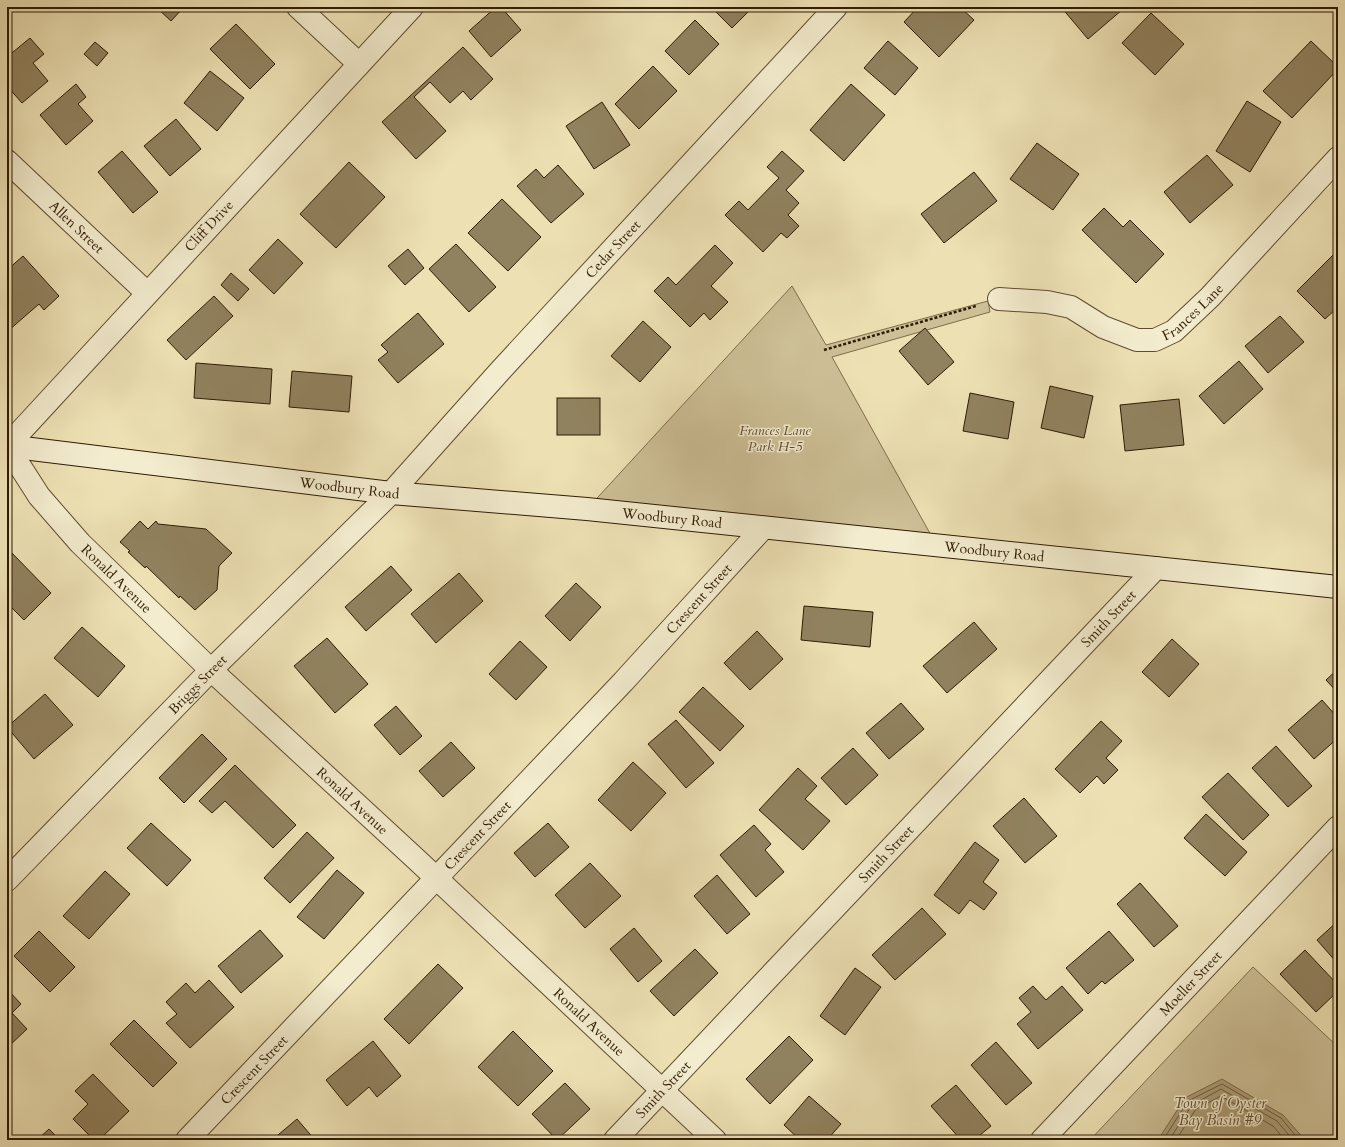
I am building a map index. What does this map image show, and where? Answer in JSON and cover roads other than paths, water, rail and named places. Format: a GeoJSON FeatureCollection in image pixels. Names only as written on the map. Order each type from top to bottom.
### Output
{"type":"FeatureCollection","features":[{"type":"Feature","properties":{"kind":"street"},"geometry":{"type":"LineString","coordinates":[[298,7],[359,64]]}},
{"type":"Feature","properties":{"kind":"street","name":"Cliff Drive"},"geometry":{"type":"LineString","coordinates":[[7,446],[412,7]]}},
{"type":"Feature","properties":{"kind":"street","name":"Cedar Street"},"geometry":{"type":"LineString","coordinates":[[391,493],[505,365],[836,7]]}},
{"type":"Feature","properties":{"kind":"street","name":"Frances Lane"},"geometry":{"type":"LineString","coordinates":[[999,300],[1046,302],[1071,307],[1110,330],[1137,340],[1155,340],[1174,331],[1210,297],[1338,158]]}},
{"type":"Feature","properties":{"kind":"street","name":"Allen Street"},"geometry":{"type":"LineString","coordinates":[[7,161],[147,293]]}},
{"type":"Feature","properties":{"kind":"street","name":"Woodbury Road"},"geometry":{"type":"LineString","coordinates":[[7,446],[391,493],[587,509],[1338,587]]}},
{"type":"Feature","properties":{"kind":"street","name":"Ronald Avenue"},"geometry":{"type":"LineString","coordinates":[[7,446],[39,496],[80,543],[211,670],[436,878],[715,1140]]}},
{"type":"Feature","properties":{"kind":"street","name":"Briggs Street"},"geometry":{"type":"LineString","coordinates":[[7,880],[211,670],[391,493]]}},
{"type":"Feature","properties":{"kind":"street","name":"Crescent Street"},"geometry":{"type":"LineString","coordinates":[[188,1140],[623,682],[763,528]]}},
{"type":"Feature","properties":{"kind":"street","name":"Smith Street"},"geometry":{"type":"LineString","coordinates":[[615,1140],[1156,568]]}},
{"type":"Feature","properties":{"kind":"street","name":"Moeller Street"},"geometry":{"type":"LineString","coordinates":[[1042,1140],[1333,841]]}},
{"type":"Feature","properties":{"kind":"water","name":"Town of Oyster Bay Basin #9"},"geometry":{"type":"Polygon","coordinates":[[[1222,1079],[1283,1115],[1305,1140],[1158,1140],[1185,1098],[1222,1079]]]}},
{"type":"Feature","properties":{"kind":"park label","name":"Frances Lane Park H-5"},"geometry":{"type":"Point","coordinates":[775,438]}}]}
